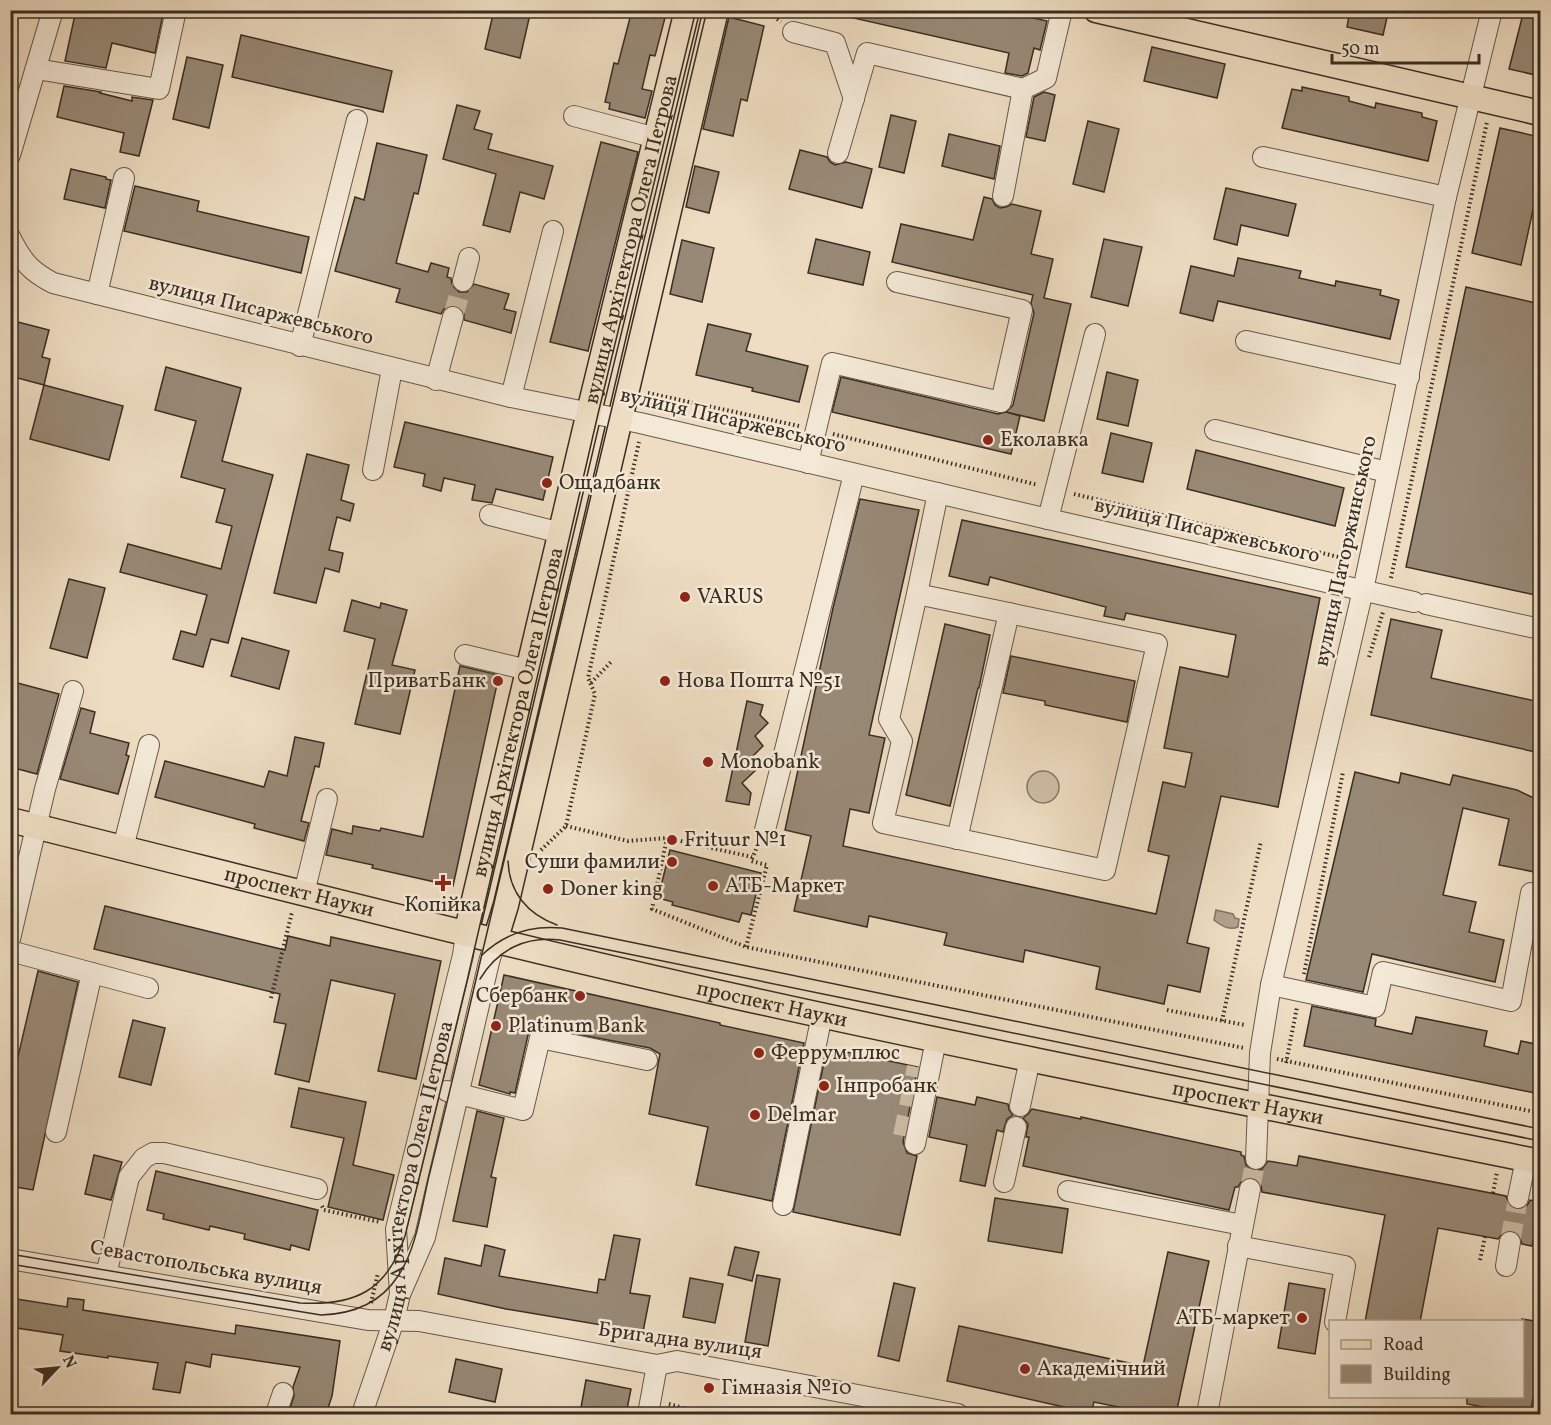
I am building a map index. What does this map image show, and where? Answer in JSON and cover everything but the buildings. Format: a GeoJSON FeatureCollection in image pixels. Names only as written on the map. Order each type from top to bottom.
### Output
{"type":"FeatureCollection","features":[{"type":"Feature","properties":{"kind":"main road","name":"вулиця Архітектора Олега Петрова"},"geometry":{"type":"LineString","coordinates":[[466,934],[687,10]]}},
{"type":"Feature","properties":{"kind":"main road","name":"вулиця Архітектора Олега Петрова"},"geometry":{"type":"LineString","coordinates":[[495,941],[506,905],[716,10]]}},
{"type":"Feature","properties":{"kind":"main road"},"geometry":{"type":"LineString","coordinates":[[1096,10],[1540,113]]}},
{"type":"Feature","properties":{"kind":"main road","name":"проспект Науки"},"geometry":{"type":"LineString","coordinates":[[10,820],[495,941],[822,1015],[1533,1160]]}},
{"type":"Feature","properties":{"kind":"street"},"geometry":{"type":"LineString","coordinates":[[10,155],[53,10]]}},
{"type":"Feature","properties":{"kind":"street"},"geometry":{"type":"LineString","coordinates":[[36,69],[159,89],[176,10]]}},
{"type":"Feature","properties":{"kind":"street"},"geometry":{"type":"LineString","coordinates":[[838,153],[867,53],[1023,89],[1047,78],[1062,10]]}},
{"type":"Feature","properties":{"kind":"street","name":"вулиця Паторжинського"},"geometry":{"type":"LineString","coordinates":[[1256,1159],[1255,1051],[1363,590],[1446,197],[1492,10]]}},
{"type":"Feature","properties":{"kind":"street"},"geometry":{"type":"LineString","coordinates":[[793,32],[835,43],[854,99]]}},
{"type":"Feature","properties":{"kind":"street"},"geometry":{"type":"LineString","coordinates":[[1003,196],[1023,89]]}},
{"type":"Feature","properties":{"kind":"street"},"geometry":{"type":"LineString","coordinates":[[574,116],[656,138]]}},
{"type":"Feature","properties":{"kind":"street"},"geometry":{"type":"LineString","coordinates":[[300,346],[357,120]]}},
{"type":"Feature","properties":{"kind":"street"},"geometry":{"type":"LineString","coordinates":[[1263,157],[1446,197]]}},
{"type":"Feature","properties":{"kind":"street"},"geometry":{"type":"LineString","coordinates":[[97,294],[124,178]]}},
{"type":"Feature","properties":{"kind":"street"},"geometry":{"type":"LineString","coordinates":[[511,397],[553,231]]}},
{"type":"Feature","properties":{"kind":"street","name":"вулиця Писаржевського"},"geometry":{"type":"LineString","coordinates":[[10,237],[33,273],[53,284],[436,380],[589,412],[938,494],[1540,629]]}},
{"type":"Feature","properties":{"kind":"street"},"geometry":{"type":"LineString","coordinates":[[463,281],[469,258]]}},
{"type":"Feature","properties":{"kind":"street"},"geometry":{"type":"LineString","coordinates":[[808,463],[832,363],[1001,402],[1022,310],[897,282]]}},
{"type":"Feature","properties":{"kind":"street"},"geometry":{"type":"LineString","coordinates":[[436,380],[453,317]]}},
{"type":"Feature","properties":{"kind":"street"},"geometry":{"type":"LineString","coordinates":[[1048,519],[1095,334]]}},
{"type":"Feature","properties":{"kind":"street"},"geometry":{"type":"LineString","coordinates":[[1246,342],[1409,377]]}},
{"type":"Feature","properties":{"kind":"street"},"geometry":{"type":"LineString","coordinates":[[373,470],[392,369]]}},
{"type":"Feature","properties":{"kind":"street"},"geometry":{"type":"LineString","coordinates":[[1215,430],[1387,472]]}},
{"type":"Feature","properties":{"kind":"street"},"geometry":{"type":"LineString","coordinates":[[765,830],[854,474]]}},
{"type":"Feature","properties":{"kind":"street"},"geometry":{"type":"LineString","coordinates":[[917,594],[1157,644],[1105,870],[883,823],[902,741],[889,719],[938,494]]}},
{"type":"Feature","properties":{"kind":"street"},"geometry":{"type":"LineString","coordinates":[[490,515],[561,533]]}},
{"type":"Feature","properties":{"kind":"street"},"geometry":{"type":"LineString","coordinates":[[957,839],[1009,613]]}},
{"type":"Feature","properties":{"kind":"street"},"geometry":{"type":"LineString","coordinates":[[465,655],[528,670]]}},
{"type":"Feature","properties":{"kind":"street"},"geometry":{"type":"LineString","coordinates":[[10,939],[36,826],[73,691]]}},
{"type":"Feature","properties":{"kind":"street"},"geometry":{"type":"LineString","coordinates":[[123,848],[149,745]]}},
{"type":"Feature","properties":{"kind":"street"},"geometry":{"type":"LineString","coordinates":[[300,892],[327,799]]}},
{"type":"Feature","properties":{"kind":"street"},"geometry":{"type":"LineString","coordinates":[[1271,985],[1375,1007],[1383,972],[1511,1001],[1531,892]]}},
{"type":"Feature","properties":{"kind":"street","name":"вулиця Архітектора Олега Петрова"},"geometry":{"type":"LineString","coordinates":[[362,1414],[394,1320],[400,1294],[396,1229],[432,1087],[466,934]]}},
{"type":"Feature","properties":{"kind":"street"},"geometry":{"type":"LineString","coordinates":[[400,1294],[425,1237],[495,941]]}},
{"type":"Feature","properties":{"kind":"street"},"geometry":{"type":"LineString","coordinates":[[10,951],[148,988]]}},
{"type":"Feature","properties":{"kind":"street"},"geometry":{"type":"LineString","coordinates":[[56,1132],[92,973]]}},
{"type":"Feature","properties":{"kind":"street"},"geometry":{"type":"LineString","coordinates":[[783,1205],[822,1015]]}},
{"type":"Feature","properties":{"kind":"street"},"geometry":{"type":"LineString","coordinates":[[432,1087],[523,1110],[540,1038],[647,1060]]}},
{"type":"Feature","properties":{"kind":"street"},"geometry":{"type":"LineString","coordinates":[[917,1067],[930,1038]]}},
{"type":"Feature","properties":{"kind":"street"},"geometry":{"type":"LineString","coordinates":[[906,1144],[930,1038]]}},
{"type":"Feature","properties":{"kind":"street"},"geometry":{"type":"LineString","coordinates":[[1020,1106],[1030,1059]]}},
{"type":"Feature","properties":{"kind":"street"},"geometry":{"type":"LineString","coordinates":[[1004,1182],[1016,1127]]}},
{"type":"Feature","properties":{"kind":"street"},"geometry":{"type":"LineString","coordinates":[[106,1275],[129,1177],[144,1158],[153,1153],[164,1153],[317,1189]]}},
{"type":"Feature","properties":{"kind":"street"},"geometry":{"type":"LineString","coordinates":[[1518,1198],[1533,1160]]}},
{"type":"Feature","properties":{"kind":"street"},"geometry":{"type":"LineString","coordinates":[[1207,1414],[1250,1189]]}},
{"type":"Feature","properties":{"kind":"street"},"geometry":{"type":"LineString","coordinates":[[1068,1191],[1242,1225]]}},
{"type":"Feature","properties":{"kind":"street"},"geometry":{"type":"LineString","coordinates":[[1506,1266],[1510,1242]]}},
{"type":"Feature","properties":{"kind":"street"},"geometry":{"type":"LineString","coordinates":[[1238,1246],[1345,1266],[1335,1320]]}},
{"type":"Feature","properties":{"kind":"street","name":"Севастопольська вулиця"},"geometry":{"type":"LineString","coordinates":[[10,1259],[368,1320],[394,1320]]}},
{"type":"Feature","properties":{"kind":"street","name":"Бригадна вулиця"},"geometry":{"type":"LineString","coordinates":[[394,1320],[419,1321],[657,1365],[677,1361],[958,1414]]}},
{"type":"Feature","properties":{"kind":"street"},"geometry":{"type":"LineString","coordinates":[[649,1407],[657,1365]]}},
{"type":"Feature","properties":{"kind":"street"},"geometry":{"type":"LineString","coordinates":[[276,1414],[283,1393]]}},
{"type":"Feature","properties":{"kind":"path"},"geometry":{"type":"LineString","coordinates":[[752,10],[773,16],[793,32]]}},
{"type":"Feature","properties":{"kind":"path"},"geometry":{"type":"LineString","coordinates":[[646,393],[816,429],[1055,490],[1368,564]]}},
{"type":"Feature","properties":{"kind":"path"},"geometry":{"type":"LineString","coordinates":[[538,859],[540,851],[566,826],[595,694],[588,678],[636,462]]}},
{"type":"Feature","properties":{"kind":"path"},"geometry":{"type":"LineString","coordinates":[[590,683],[611,662]]}},
{"type":"Feature","properties":{"kind":"path"},"geometry":{"type":"LineString","coordinates":[[566,826],[628,842],[667,838],[752,857]]}},
{"type":"Feature","properties":{"kind":"path"},"geometry":{"type":"LineString","coordinates":[[746,947],[766,865],[751,861],[765,830]]}},
{"type":"Feature","properties":{"kind":"path"},"geometry":{"type":"LineString","coordinates":[[667,838],[652,909],[746,947],[1255,1051],[1286,1062],[1540,1113]]}},
{"type":"Feature","properties":{"kind":"path"},"geometry":{"type":"LineString","coordinates":[[1222,1021],[1261,841]]}},
{"type":"Feature","properties":{"kind":"path"},"geometry":{"type":"LineString","coordinates":[[271,998],[300,892]]}},
{"type":"Feature","properties":{"kind":"path"},"geometry":{"type":"LineString","coordinates":[[1167,1010],[1255,1027]]}},
{"type":"Feature","properties":{"kind":"path"},"geometry":{"type":"LineString","coordinates":[[317,1189],[324,1210],[390,1224]]}},
{"type":"Feature","properties":{"kind":"path"},"geometry":{"type":"LineString","coordinates":[[1480,1260],[1485,1237]]}},
{"type":"Feature","properties":{"kind":"path"},"geometry":{"type":"LineString","coordinates":[[649,1407],[703,1414]]}},
{"type":"Feature","properties":{"kind":"shaded area"},"geometry":{"type":"Polygon","coordinates":[[[1043,771],[1055,775],[1059,787],[1055,799],[1043,803],[1031,799],[1027,787],[1031,775],[1043,771]]]}},
{"type":"Feature","properties":{"kind":"shaded area"},"geometry":{"type":"Polygon","coordinates":[[[1216,910],[1233,914],[1239,919],[1238,927],[1228,928],[1216,922],[1214,920],[1216,910]]]}},
{"type":"Feature","properties":{"kind":"tunnel"},"geometry":{"type":"LineString","coordinates":[[453,317],[463,281]]}},
{"type":"Feature","properties":{"kind":"tunnel"},"geometry":{"type":"LineString","coordinates":[[903,1136],[917,1067]]}},
{"type":"Feature","properties":{"kind":"tunnel"},"geometry":{"type":"LineString","coordinates":[[1250,1189],[1256,1159]]}},
{"type":"Feature","properties":{"kind":"tunnel"},"geometry":{"type":"LineString","coordinates":[[1510,1242],[1518,1198]]}},
{"type":"Feature","properties":{"kind":"tram line"},"geometry":{"type":"LineString","coordinates":[[10,1254],[300,1303],[337,1302],[353,1298],[378,1282],[398,1255],[405,1236],[467,981],[598,414],[696,10]]}},
{"type":"Feature","properties":{"kind":"tram line"},"geometry":{"type":"LineString","coordinates":[[10,1264],[321,1315],[354,1310],[364,1306],[383,1294],[398,1276],[410,1253],[418,1228],[707,10]]}},
{"type":"Feature","properties":{"kind":"tram line"},"geometry":{"type":"LineString","coordinates":[[508,861],[512,883],[522,900],[537,915],[557,925]]}},
{"type":"Feature","properties":{"kind":"tram line"},"geometry":{"type":"LineString","coordinates":[[482,955],[500,941],[519,932],[529,929],[562,928],[1540,1129]]}},
{"type":"Feature","properties":{"kind":"tram line"},"geometry":{"type":"LineString","coordinates":[[480,979],[495,960],[514,947],[536,940],[560,940],[1540,1141]]}},
{"type":"Feature","properties":{"kind":"place","name":"Еколавка"},"geometry":{"type":"Point","coordinates":[988,440]}},
{"type":"Feature","properties":{"kind":"place","name":"Ощадбанк"},"geometry":{"type":"Point","coordinates":[547,483]}},
{"type":"Feature","properties":{"kind":"place","name":"VARUS"},"geometry":{"type":"Point","coordinates":[685,597]}},
{"type":"Feature","properties":{"kind":"place","name":"ПриватБанк"},"geometry":{"type":"Point","coordinates":[498,681]}},
{"type":"Feature","properties":{"kind":"place","name":"Нова Пошта №51"},"geometry":{"type":"Point","coordinates":[665,681]}},
{"type":"Feature","properties":{"kind":"place","name":"Monobank"},"geometry":{"type":"Point","coordinates":[708,762]}},
{"type":"Feature","properties":{"kind":"place","name":"Frituur №1"},"geometry":{"type":"Point","coordinates":[672,840]}},
{"type":"Feature","properties":{"kind":"place","name":"Суши фамили"},"geometry":{"type":"Point","coordinates":[672,862]}},
{"type":"Feature","properties":{"kind":"place","name":"Копійка"},"geometry":{"type":"Point","coordinates":[443,883]}},
{"type":"Feature","properties":{"kind":"place","name":"АТБ-Маркет"},"geometry":{"type":"Point","coordinates":[713,886]}},
{"type":"Feature","properties":{"kind":"place","name":"Doner king"},"geometry":{"type":"Point","coordinates":[548,889]}},
{"type":"Feature","properties":{"kind":"place","name":"Сбербанк"},"geometry":{"type":"Point","coordinates":[580,996]}},
{"type":"Feature","properties":{"kind":"place","name":"Platinum Bank"},"geometry":{"type":"Point","coordinates":[496,1026]}},
{"type":"Feature","properties":{"kind":"place","name":"Феррум плюс"},"geometry":{"type":"Point","coordinates":[759,1053]}},
{"type":"Feature","properties":{"kind":"place","name":"Інпробанк"},"geometry":{"type":"Point","coordinates":[824,1086]}},
{"type":"Feature","properties":{"kind":"place","name":"Delmar"},"geometry":{"type":"Point","coordinates":[755,1115]}},
{"type":"Feature","properties":{"kind":"place","name":"АТБ-маркет"},"geometry":{"type":"Point","coordinates":[1302,1318]}},
{"type":"Feature","properties":{"kind":"place","name":"Академічний"},"geometry":{"type":"Point","coordinates":[1025,1369]}},
{"type":"Feature","properties":{"kind":"place","name":"Гімназія №10"},"geometry":{"type":"Point","coordinates":[709,1388]}}]}
